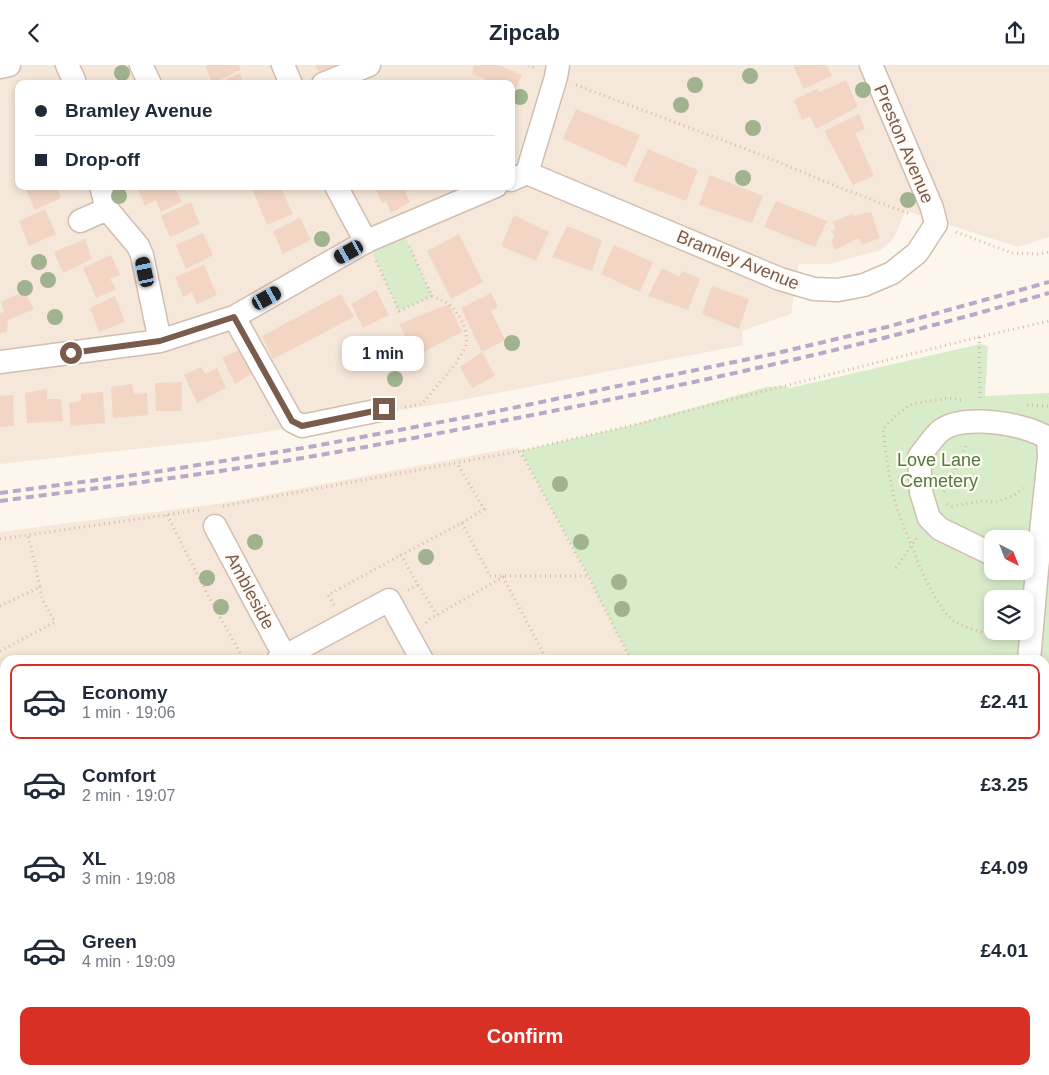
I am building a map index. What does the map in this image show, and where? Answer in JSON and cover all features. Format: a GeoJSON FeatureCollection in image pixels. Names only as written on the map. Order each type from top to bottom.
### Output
{"type":"FeatureCollection","features":[{"type":"Feature","properties":{"kind":"street"},"geometry":{"type":"LineString","coordinates":[[0,67],[9,65]]}},
{"type":"Feature","properties":{"kind":"street"},"geometry":{"type":"LineString","coordinates":[[141,65],[148,80]]}},
{"type":"Feature","properties":{"kind":"street"},"geometry":{"type":"LineString","coordinates":[[283,65],[289,80]]}},
{"type":"Feature","properties":{"kind":"street"},"geometry":{"type":"LineString","coordinates":[[333,80],[369,65]]}},
{"type":"Feature","properties":{"kind":"street","name":"Preston Avenue"},"geometry":{"type":"LineString","coordinates":[[871,65],[932,208],[936,224]]}},
{"type":"Feature","properties":{"kind":"street","name":"Bramley Avenue"},"geometry":{"type":"LineString","coordinates":[[557,71],[519,176],[780,279],[814,289],[838,290],[864,285],[892,273],[917,253],[936,224]]}},
{"type":"Feature","properties":{"kind":"street"},"geometry":{"type":"LineString","coordinates":[[102,190],[107,209],[138,246],[142,255],[160,341]]}},
{"type":"Feature","properties":{"kind":"street"},"geometry":{"type":"LineString","coordinates":[[338,190],[366,242]]}},
{"type":"Feature","properties":{"kind":"street"},"geometry":{"type":"LineString","coordinates":[[0,362],[160,341],[234,317],[366,242],[487,190]]}},
{"type":"Feature","properties":{"kind":"street"},"geometry":{"type":"LineString","coordinates":[[80,221],[107,209]]}},
{"type":"Feature","properties":{"kind":"street"},"geometry":{"type":"LineString","coordinates":[[234,317],[292,421],[302,426],[384,409]]}},
{"type":"Feature","properties":{"kind":"street"},"geometry":{"type":"LineString","coordinates":[[984,550],[940,529],[934,509],[920,492],[919,457],[940,431],[958,423],[976,421],[1007,424],[1049,438],[1049,457],[1037,557],[1029,655]]}},
{"type":"Feature","properties":{"kind":"street","name":"Ambleside"},"geometry":{"type":"LineString","coordinates":[[213,514],[280,655]]}},
{"type":"Feature","properties":{"kind":"street"},"geometry":{"type":"LineString","coordinates":[[287,655],[389,600],[419,655]]}},
{"type":"Feature","properties":{"kind":"path"},"geometry":{"type":"LineString","coordinates":[[528,65],[557,71],[841,188],[1012,253],[1049,252]]}},
{"type":"Feature","properties":{"kind":"path"},"geometry":{"type":"LineString","coordinates":[[384,409],[422,404],[456,363],[466,344],[464,327],[458,315],[449,304],[432,296],[401,227]]}},
{"type":"Feature","properties":{"kind":"path"},"geometry":{"type":"LineString","coordinates":[[366,242],[399,311],[432,296]]}},
{"type":"Feature","properties":{"kind":"path"},"geometry":{"type":"LineString","coordinates":[[0,539],[167,515],[213,514],[520,451],[629,426],[1049,321]]}},
{"type":"Feature","properties":{"kind":"path"},"geometry":{"type":"LineString","coordinates":[[896,568],[912,546],[934,509],[961,458],[976,421],[980,403],[979,337]]}},
{"type":"Feature","properties":{"kind":"path"},"geometry":{"type":"LineString","coordinates":[[520,451],[628,655]]}},
{"type":"Feature","properties":{"kind":"path"},"geometry":{"type":"LineString","coordinates":[[345,624],[328,595],[462,523],[484,509],[457,463]]}},
{"type":"Feature","properties":{"kind":"path"},"geometry":{"type":"LineString","coordinates":[[934,509],[982,501],[996,502],[1013,497],[1025,486]]}},
{"type":"Feature","properties":{"kind":"path"},"geometry":{"type":"LineString","coordinates":[[167,515],[241,655]]}},
{"type":"Feature","properties":{"kind":"path"},"geometry":{"type":"LineString","coordinates":[[462,523],[490,576],[588,576]]}},
{"type":"Feature","properties":{"kind":"path"},"geometry":{"type":"LineString","coordinates":[[0,651],[55,621],[42,599],[28,535]]}},
{"type":"Feature","properties":{"kind":"path"},"geometry":{"type":"LineString","coordinates":[[400,555],[437,615]]}},
{"type":"Feature","properties":{"kind":"path"},"geometry":{"type":"LineString","coordinates":[[408,635],[424,626],[428,620],[503,577]]}},
{"type":"Feature","properties":{"kind":"path"},"geometry":{"type":"LineString","coordinates":[[503,577],[544,655]]}},
{"type":"Feature","properties":{"kind":"path"},"geometry":{"type":"LineString","coordinates":[[389,600],[418,585]]}},
{"type":"Feature","properties":{"kind":"path"},"geometry":{"type":"LineString","coordinates":[[0,606],[40,587]]}},
{"type":"Feature","properties":{"kind":"shaded area"},"geometry":{"type":"Polygon","coordinates":[[[0,65],[1049,65],[1049,237],[1018,247],[906,211],[893,239],[881,250],[830,264],[799,264],[791,314],[742,331],[743,345],[457,401],[209,441],[0,464],[0,65]]]}},
{"type":"Feature","properties":{"kind":"shaded area"},"geometry":{"type":"Polygon","coordinates":[[[517,447],[631,655],[0,655],[0,532],[224,503],[517,447]]]}},
{"type":"Feature","properties":{"kind":"green space"},"geometry":{"type":"Polygon","coordinates":[[[404,235],[432,296],[399,311],[371,249],[404,235]]]}},
{"type":"Feature","properties":{"kind":"green space","name":"Love Lane Cemetery"},"geometry":{"type":"Polygon","coordinates":[[[980,344],[988,346],[985,396],[1049,393],[1049,655],[628,655],[520,451],[629,426],[767,387],[784,386],[790,388],[980,344]]]}},
{"type":"Feature","properties":{"kind":"building"},"geometry":{"type":"Polygon","coordinates":[[[205,65],[239,65],[241,70],[219,80],[211,80],[205,65]]]}},
{"type":"Feature","properties":{"kind":"building"},"geometry":{"type":"Polygon","coordinates":[[[315,65],[347,65],[321,76],[315,65]]]}},
{"type":"Feature","properties":{"kind":"building"},"geometry":{"type":"Polygon","coordinates":[[[474,65],[499,65],[522,75],[515,90],[515,80],[485,80],[472,74],[474,65]]]}},
{"type":"Feature","properties":{"kind":"building"},"geometry":{"type":"Polygon","coordinates":[[[793,65],[827,65],[832,76],[804,89],[793,65]]]}},
{"type":"Feature","properties":{"kind":"building"},"geometry":{"type":"Polygon","coordinates":[[[240,73],[242,80],[225,80],[240,73]]]}},
{"type":"Feature","properties":{"kind":"building"},"geometry":{"type":"Polygon","coordinates":[[[846,80],[858,107],[816,129],[810,116],[802,120],[794,100],[817,89],[820,92],[846,80]]]}},
{"type":"Feature","properties":{"kind":"building"},"geometry":{"type":"Polygon","coordinates":[[[576,109],[640,135],[626,167],[563,139],[576,109]]]}},
{"type":"Feature","properties":{"kind":"building"},"geometry":{"type":"Polygon","coordinates":[[[859,114],[865,129],[855,133],[874,176],[853,185],[824,131],[859,114]]]}},
{"type":"Feature","properties":{"kind":"building"},"geometry":{"type":"Polygon","coordinates":[[[648,149],[698,170],[686,201],[633,181],[648,149]]]}},
{"type":"Feature","properties":{"kind":"building"},"geometry":{"type":"Polygon","coordinates":[[[710,175],[763,196],[752,223],[699,205],[710,175]]]}},
{"type":"Feature","properties":{"kind":"building"},"geometry":{"type":"Polygon","coordinates":[[[26,190],[58,190],[61,198],[35,210],[26,190]]]}},
{"type":"Feature","properties":{"kind":"building"},"geometry":{"type":"Polygon","coordinates":[[[138,190],[176,190],[182,202],[161,212],[156,200],[145,206],[138,190]]]}},
{"type":"Feature","properties":{"kind":"building"},"geometry":{"type":"Polygon","coordinates":[[[253,190],[282,190],[293,214],[267,225],[253,190]]]}},
{"type":"Feature","properties":{"kind":"building"},"geometry":{"type":"Polygon","coordinates":[[[376,190],[408,190],[405,192],[410,202],[391,213],[386,201],[382,203],[376,190]]]}},
{"type":"Feature","properties":{"kind":"building"},"geometry":{"type":"Polygon","coordinates":[[[776,201],[827,221],[815,247],[764,227],[776,201]]]}},
{"type":"Feature","properties":{"kind":"building"},"geometry":{"type":"Polygon","coordinates":[[[191,202],[200,224],[170,237],[161,216],[191,202]]]}},
{"type":"Feature","properties":{"kind":"building"},"geometry":{"type":"Polygon","coordinates":[[[45,209],[56,234],[29,246],[19,221],[45,209]]]}},
{"type":"Feature","properties":{"kind":"building"},"geometry":{"type":"Polygon","coordinates":[[[871,212],[880,238],[862,245],[859,238],[835,250],[831,240],[835,237],[831,231],[836,229],[832,222],[852,214],[854,216],[871,212]]]}},
{"type":"Feature","properties":{"kind":"building"},"geometry":{"type":"Polygon","coordinates":[[[514,215],[549,232],[536,261],[501,246],[514,215]]]}},
{"type":"Feature","properties":{"kind":"building"},"geometry":{"type":"Polygon","coordinates":[[[300,218],[311,240],[283,254],[273,231],[300,218]]]}},
{"type":"Feature","properties":{"kind":"building"},"geometry":{"type":"Polygon","coordinates":[[[567,226],[602,240],[592,271],[552,257],[567,226]]]}},
{"type":"Feature","properties":{"kind":"building"},"geometry":{"type":"Polygon","coordinates":[[[203,233],[213,255],[186,269],[176,245],[203,233]]]}},
{"type":"Feature","properties":{"kind":"building"},"geometry":{"type":"Polygon","coordinates":[[[459,234],[483,282],[451,299],[427,251],[459,234]]]}},
{"type":"Feature","properties":{"kind":"building"},"geometry":{"type":"Polygon","coordinates":[[[85,239],[92,259],[63,273],[54,252],[85,239]]]}},
{"type":"Feature","properties":{"kind":"building"},"geometry":{"type":"Polygon","coordinates":[[[614,245],[653,262],[640,292],[601,274],[614,245]]]}},
{"type":"Feature","properties":{"kind":"building"},"geometry":{"type":"Polygon","coordinates":[[[111,255],[120,275],[110,279],[116,289],[96,298],[83,268],[111,255]]]}},
{"type":"Feature","properties":{"kind":"building"},"geometry":{"type":"Polygon","coordinates":[[[204,265],[217,295],[197,304],[192,292],[183,297],[175,277],[204,265]]]}},
{"type":"Feature","properties":{"kind":"building"},"geometry":{"type":"Polygon","coordinates":[[[662,268],[679,277],[682,271],[700,279],[688,310],[648,296],[662,268]]]}},
{"type":"Feature","properties":{"kind":"building"},"geometry":{"type":"Polygon","coordinates":[[[712,286],[749,299],[739,329],[702,314],[712,286]]]}},
{"type":"Feature","properties":{"kind":"building"},"geometry":{"type":"Polygon","coordinates":[[[376,290],[389,315],[363,328],[351,304],[376,290]]]}},
{"type":"Feature","properties":{"kind":"building"},"geometry":{"type":"Polygon","coordinates":[[[24,291],[34,309],[8,320],[7,332],[0,333],[0,313],[4,312],[1,302],[24,291]]]}},
{"type":"Feature","properties":{"kind":"building"},"geometry":{"type":"Polygon","coordinates":[[[491,293],[498,307],[491,311],[505,340],[482,352],[461,308],[491,293]]]}},
{"type":"Feature","properties":{"kind":"building"},"geometry":{"type":"Polygon","coordinates":[[[341,294],[354,317],[273,359],[262,336],[341,294]]]}},
{"type":"Feature","properties":{"kind":"building"},"geometry":{"type":"Polygon","coordinates":[[[115,296],[125,322],[99,332],[90,308],[115,296]]]}},
{"type":"Feature","properties":{"kind":"building"},"geometry":{"type":"Polygon","coordinates":[[[449,304],[462,332],[416,356],[399,324],[449,304]]]}},
{"type":"Feature","properties":{"kind":"building"},"geometry":{"type":"Polygon","coordinates":[[[246,347],[258,370],[235,384],[222,358],[246,347]]]}},
{"type":"Feature","properties":{"kind":"building"},"geometry":{"type":"Polygon","coordinates":[[[482,352],[495,376],[472,388],[460,367],[482,352]]]}},
{"type":"Feature","properties":{"kind":"building"},"geometry":{"type":"Polygon","coordinates":[[[201,367],[205,374],[217,368],[226,388],[197,403],[184,375],[201,367]]]}},
{"type":"Feature","properties":{"kind":"building"},"geometry":{"type":"Polygon","coordinates":[[[182,382],[182,411],[156,411],[155,383],[182,382]]]}},
{"type":"Feature","properties":{"kind":"building"},"geometry":{"type":"Polygon","coordinates":[[[132,384],[134,394],[147,393],[148,415],[113,418],[111,387],[132,384]]]}},
{"type":"Feature","properties":{"kind":"building"},"geometry":{"type":"Polygon","coordinates":[[[47,389],[47,399],[61,399],[63,421],[27,423],[25,393],[47,389]]]}},
{"type":"Feature","properties":{"kind":"building"},"geometry":{"type":"Polygon","coordinates":[[[103,392],[105,423],[71,426],[69,403],[81,401],[81,394],[103,392]]]}},
{"type":"Feature","properties":{"kind":"building"},"geometry":{"type":"Polygon","coordinates":[[[13,395],[14,426],[0,427],[0,396],[13,395]]]}},
{"type":"Feature","properties":{"kind":"railway"},"geometry":{"type":"LineString","coordinates":[[0,493],[149,473],[315,446],[488,413],[773,354],[887,327],[1049,282]]}},
{"type":"Feature","properties":{"kind":"railway"},"geometry":{"type":"LineString","coordinates":[[0,501],[275,463],[573,407],[872,341],[1049,293]]}},
{"type":"Feature","properties":{"kind":"route"},"geometry":{"type":"LineString","coordinates":[[71,353],[160,341],[234,317],[292,421],[302,426],[384,409]]}}]}
